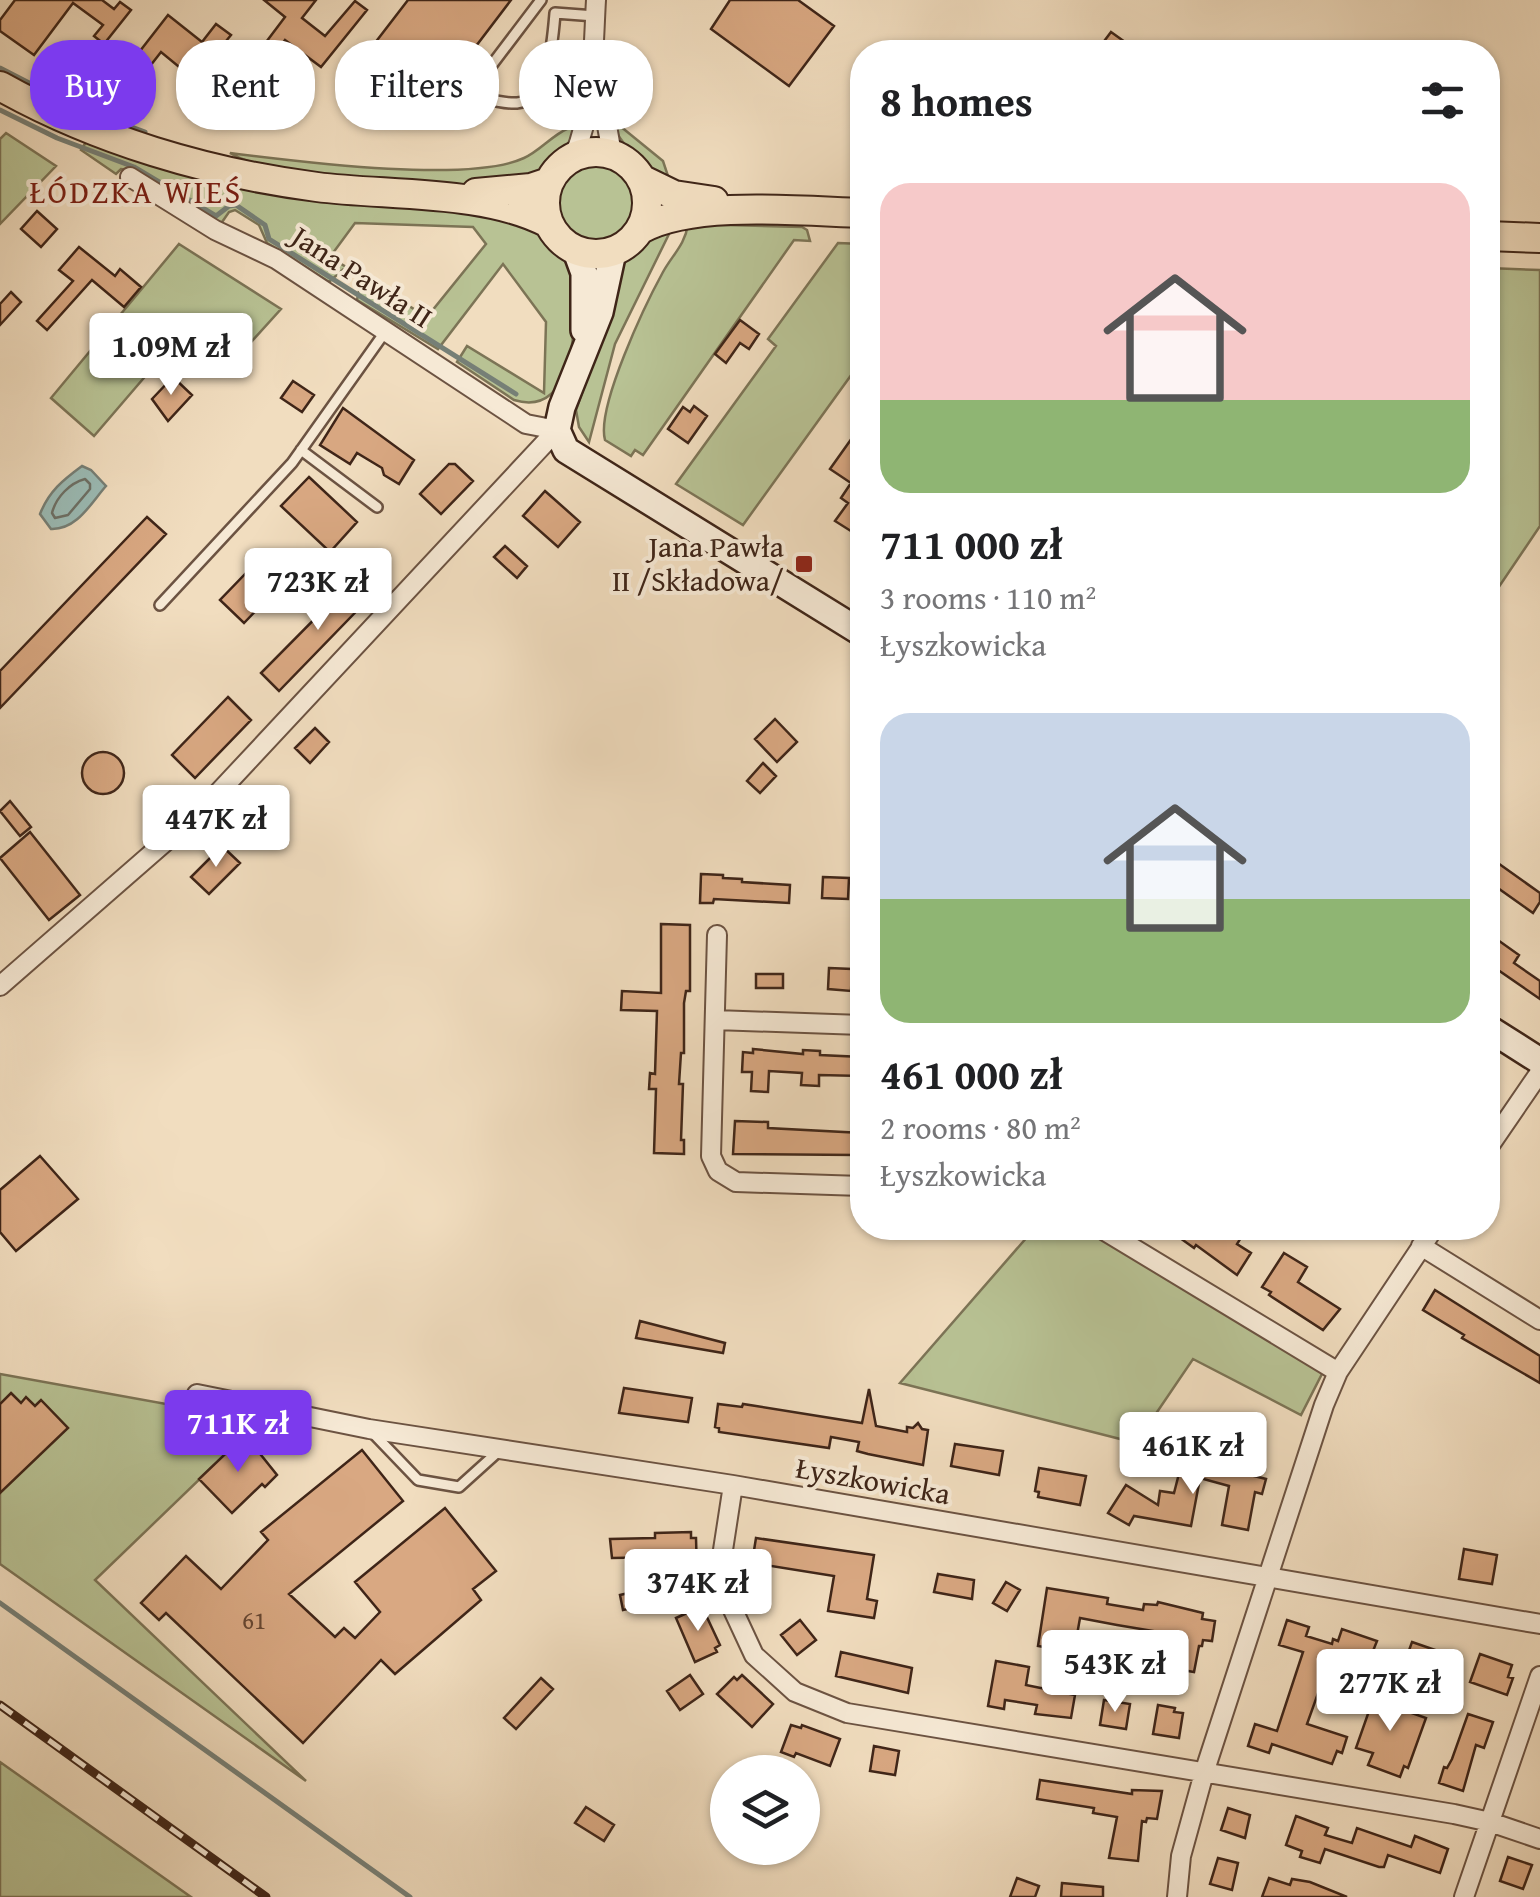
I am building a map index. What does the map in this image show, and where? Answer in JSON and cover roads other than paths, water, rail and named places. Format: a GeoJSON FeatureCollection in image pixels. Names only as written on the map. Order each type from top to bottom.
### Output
{"type":"FeatureCollection","features":[{"type":"Feature","properties":{"kind":"main road","name":"Jana Pawła II"},"geometry":{"type":"LineString","coordinates":[[0,86],[126,142],[252,176],[358,192],[428,196],[528,212],[548,223]]}},
{"type":"Feature","properties":{"kind":"main road"},"geometry":{"type":"LineString","coordinates":[[612,154],[634,168],[642,179],[647,195],[641,229],[629,243],[613,252],[594,255],[576,251],[559,240],[548,223],[544,202],[549,182],[559,167],[574,156],[612,154]]}},
{"type":"Feature","properties":{"kind":"main road"},"geometry":{"type":"LineString","coordinates":[[642,179],[674,195],[754,209]]}},
{"type":"Feature","properties":{"kind":"main road","name":"Jana Pawła II"},"geometry":{"type":"LineString","coordinates":[[428,196],[504,191],[549,182]]}},
{"type":"Feature","properties":{"kind":"main road"},"geometry":{"type":"LineString","coordinates":[[641,229],[673,215],[754,209],[850,213]]}},
{"type":"Feature","properties":{"kind":"main road"},"geometry":{"type":"LineString","coordinates":[[1500,236],[1540,238]]}},
{"type":"Feature","properties":{"kind":"street"},"geometry":{"type":"LineString","coordinates":[[594,40],[595,8]]}},
{"type":"Feature","properties":{"kind":"street"},"geometry":{"type":"LineString","coordinates":[[574,156],[582,130]]}},
{"type":"Feature","properties":{"kind":"street"},"geometry":{"type":"LineString","coordinates":[[608,130],[612,154]]}},
{"type":"Feature","properties":{"kind":"street","name":"Jana Pawła II"},"geometry":{"type":"LineString","coordinates":[[130,177],[215,230],[276,259],[526,424],[557,430]]}},
{"type":"Feature","properties":{"kind":"street"},"geometry":{"type":"LineString","coordinates":[[576,251],[584,273],[582,355]]}},
{"type":"Feature","properties":{"kind":"street"},"geometry":{"type":"LineString","coordinates":[[0,986],[204,808],[557,430],[562,407],[600,312],[613,252]]}},
{"type":"Feature","properties":{"kind":"street"},"geometry":{"type":"LineString","coordinates":[[557,430],[574,458],[850,626]]}},
{"type":"Feature","properties":{"kind":"street"},"geometry":{"type":"LineString","coordinates":[[717,935],[711,1156],[718,1171],[736,1182],[850,1186]]}},
{"type":"Feature","properties":{"kind":"street"},"geometry":{"type":"LineString","coordinates":[[715,1020],[850,1025]]}},
{"type":"Feature","properties":{"kind":"street"},"geometry":{"type":"LineString","coordinates":[[1500,1036],[1540,1061]]}},
{"type":"Feature","properties":{"kind":"street"},"geometry":{"type":"LineString","coordinates":[[1500,1130],[1540,1072]]}},
{"type":"Feature","properties":{"kind":"street"},"geometry":{"type":"LineString","coordinates":[[1120,1240],[1338,1372]]}},
{"type":"Feature","properties":{"kind":"street"},"geometry":{"type":"LineString","coordinates":[[1176,1897],[1181,1856],[1204,1773],[1324,1405],[1338,1372],[1426,1240]]}},
{"type":"Feature","properties":{"kind":"street"},"geometry":{"type":"LineString","coordinates":[[1430,1240],[1540,1320]]}},
{"type":"Feature","properties":{"kind":"street","name":"Łyszkowicka"},"geometry":{"type":"LineString","coordinates":[[197,1394],[369,1429],[733,1485],[1540,1624]]}},
{"type":"Feature","properties":{"kind":"street"},"geometry":{"type":"LineString","coordinates":[[733,1485],[723,1550],[727,1597],[754,1655],[795,1692],[847,1713],[1490,1822],[1540,1838]]}},
{"type":"Feature","properties":{"kind":"street"},"geometry":{"type":"LineString","coordinates":[[1464,1897],[1540,1676]]}},
{"type":"Feature","properties":{"kind":"lane"},"geometry":{"type":"LineString","coordinates":[[499,55],[541,0]]}},
{"type":"Feature","properties":{"kind":"lane"},"geometry":{"type":"LineString","coordinates":[[499,100],[528,100],[549,68],[555,14],[595,8]]}},
{"type":"Feature","properties":{"kind":"lane"},"geometry":{"type":"LineString","coordinates":[[160,605],[301,450],[386,330]]}},
{"type":"Feature","properties":{"kind":"lane"},"geometry":{"type":"LineString","coordinates":[[301,450],[377,507]]}},
{"type":"Feature","properties":{"kind":"lane"},"geometry":{"type":"LineString","coordinates":[[369,1429],[418,1480],[458,1487],[503,1448]]}},
{"type":"Feature","properties":{"kind":"water"},"geometry":{"type":"Polygon","coordinates":[[[82,466],[106,486],[76,520],[51,529],[40,514],[57,487],[82,466]]]}},
{"type":"Feature","properties":{"kind":"waterway"},"geometry":{"type":"LineString","coordinates":[[0,68],[70,104],[145,132]]}},
{"type":"Feature","properties":{"kind":"waterway"},"geometry":{"type":"LineString","coordinates":[[0,110],[57,138],[134,167],[216,216],[236,205],[265,225],[269,239],[516,394]]}},
{"type":"Feature","properties":{"kind":"waterway"},"geometry":{"type":"LineString","coordinates":[[0,1603],[410,1897]]}},
{"type":"Feature","properties":{"kind":"railway"},"geometry":{"type":"LineString","coordinates":[[0,1705],[266,1897]]}},
{"type":"Feature","properties":{"kind":"place","name":"Jana Pawła II /Składowa/"},"geometry":{"type":"Point","coordinates":[804,564]}},
{"type":"Feature","properties":{"kind":"district","name":"ŁÓDZKA WIEŚ"},"geometry":{"type":"Point","coordinates":[136,192]}}]}
